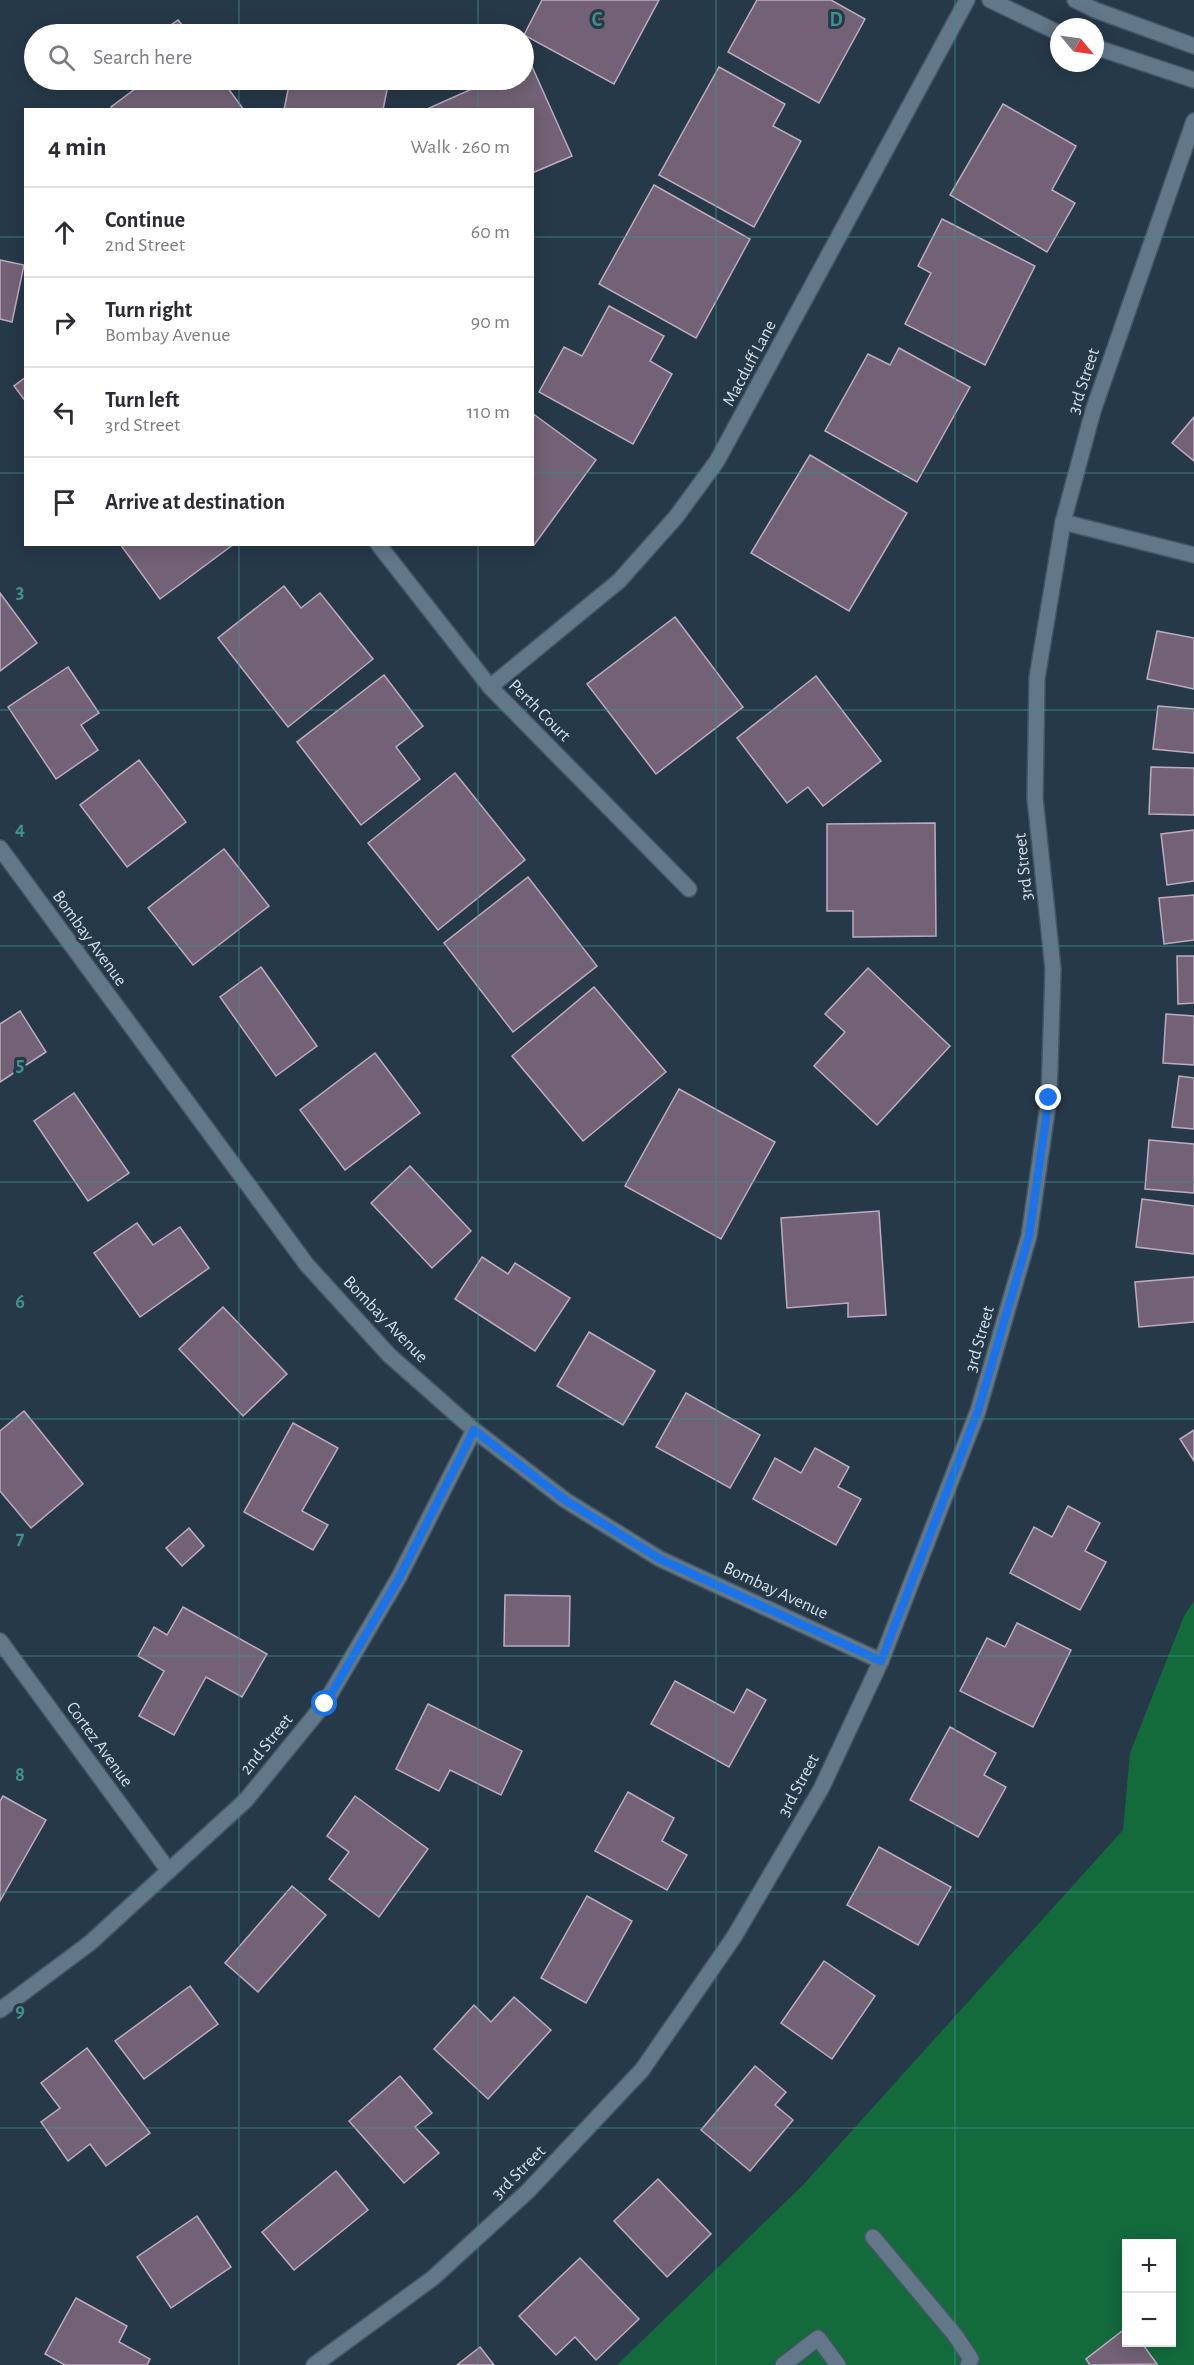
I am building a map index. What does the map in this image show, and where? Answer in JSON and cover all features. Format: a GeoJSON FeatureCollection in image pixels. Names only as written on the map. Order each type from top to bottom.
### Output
{"type":"FeatureCollection","features":[{"type":"Feature","properties":{"kind":"street","name":"Macduff Lane"},"geometry":{"type":"LineString","coordinates":[[490,687],[619,581],[676,517],[717,461],[967,0]]}},
{"type":"Feature","properties":{"kind":"street"},"geometry":{"type":"LineString","coordinates":[[990,0],[1050,29]]}},
{"type":"Feature","properties":{"kind":"street"},"geometry":{"type":"LineString","coordinates":[[1075,0],[1095,10],[1194,46]]}},
{"type":"Feature","properties":{"kind":"street"},"geometry":{"type":"LineString","coordinates":[[1104,50],[1194,80]]}},
{"type":"Feature","properties":{"kind":"street","name":"3rd Street"},"geometry":{"type":"LineString","coordinates":[[314,2365],[433,2278],[528,2191],[642,2070],[734,1937],[821,1789],[881,1661],[978,1411],[1029,1236],[1049,1098],[1053,969],[1035,798],[1038,678],[1063,522],[1093,411],[1194,121]]}},
{"type":"Feature","properties":{"kind":"street"},"geometry":{"type":"LineString","coordinates":[[1063,522],[1194,555]]}},
{"type":"Feature","properties":{"kind":"street","name":"Perth Court"},"geometry":{"type":"LineString","coordinates":[[380,546],[490,687],[689,889]]}},
{"type":"Feature","properties":{"kind":"street","name":"Bombay Avenue"},"geometry":{"type":"LineString","coordinates":[[0,848],[307,1265],[389,1354],[474,1430],[565,1500],[660,1559],[881,1661]]}},
{"type":"Feature","properties":{"kind":"street","name":"2nd Street"},"geometry":{"type":"LineString","coordinates":[[0,2010],[90,1943],[246,1800],[325,1704],[398,1580],[474,1430]]}},
{"type":"Feature","properties":{"kind":"street","name":"Cortez Avenue"},"geometry":{"type":"LineString","coordinates":[[0,1641],[169,1871]]}},
{"type":"Feature","properties":{"kind":"street"},"geometry":{"type":"LineString","coordinates":[[873,2237],[955,2335],[971,2360],[968,2365]]}},
{"type":"Feature","properties":{"kind":"street"},"geometry":{"type":"LineString","coordinates":[[783,2365],[818,2338],[838,2365]]}},
{"type":"Feature","properties":{"kind":"green space"},"geometry":{"type":"Polygon","coordinates":[[[1194,1601],[1194,2365],[617,2365],[803,2185],[1123,1830],[1130,1753],[1184,1616],[1194,1601]]]}},
{"type":"Feature","properties":{"kind":"building"},"geometry":{"type":"Polygon","coordinates":[[[542,0],[659,0],[614,84],[534,40],[534,24],[530,24],[542,0]]]}},
{"type":"Feature","properties":{"kind":"building"},"geometry":{"type":"Polygon","coordinates":[[[757,0],[831,0],[865,19],[819,103],[728,52],[757,0]]]}},
{"type":"Feature","properties":{"kind":"building"},"geometry":{"type":"Polygon","coordinates":[[[719,67],[785,104],[773,126],[801,141],[754,227],[659,175],[719,67]]]}},
{"type":"Feature","properties":{"kind":"building"},"geometry":{"type":"Polygon","coordinates":[[[534,71],[572,156],[534,172],[534,108],[429,108],[470,90],[534,90],[534,71]]]}},
{"type":"Feature","properties":{"kind":"building"},"geometry":{"type":"Polygon","coordinates":[[[134,90],[229,90],[243,108],[112,108],[134,90]]]}},
{"type":"Feature","properties":{"kind":"building"},"geometry":{"type":"Polygon","coordinates":[[[288,90],[387,90],[383,108],[284,108],[288,90]]]}},
{"type":"Feature","properties":{"kind":"building"},"geometry":{"type":"Polygon","coordinates":[[[1003,104],[1076,146],[1052,190],[1075,203],[1047,252],[950,195],[1003,104]]]}},
{"type":"Feature","properties":{"kind":"building"},"geometry":{"type":"Polygon","coordinates":[[[654,185],[750,239],[696,338],[599,284],[654,185]]]}},
{"type":"Feature","properties":{"kind":"building"},"geometry":{"type":"Polygon","coordinates":[[[942,219],[1035,266],[985,365],[905,324],[931,273],[918,266],[942,219]]]}},
{"type":"Feature","properties":{"kind":"building"},"geometry":{"type":"Polygon","coordinates":[[[0,260],[24,265],[12,322],[0,319],[0,260]]]}},
{"type":"Feature","properties":{"kind":"building"},"geometry":{"type":"Polygon","coordinates":[[[609,306],[664,336],[650,361],[672,374],[633,444],[539,392],[564,347],[582,356],[609,306]]]}},
{"type":"Feature","properties":{"kind":"building"},"geometry":{"type":"Polygon","coordinates":[[[899,348],[970,387],[917,482],[825,431],[868,354],[890,365],[899,348]]]}},
{"type":"Feature","properties":{"kind":"building"},"geometry":{"type":"Polygon","coordinates":[[[24,378],[24,399],[14,386],[24,378]]]}},
{"type":"Feature","properties":{"kind":"building"},"geometry":{"type":"Polygon","coordinates":[[[534,414],[596,460],[534,545],[534,414]]]}},
{"type":"Feature","properties":{"kind":"building"},"geometry":{"type":"Polygon","coordinates":[[[1194,417],[1194,461],[1172,443],[1194,417]]]}},
{"type":"Feature","properties":{"kind":"building"},"geometry":{"type":"Polygon","coordinates":[[[810,455],[907,513],[849,611],[751,553],[810,455]]]}},
{"type":"Feature","properties":{"kind":"building"},"geometry":{"type":"Polygon","coordinates":[[[121,546],[231,546],[160,599],[121,546]]]}},
{"type":"Feature","properties":{"kind":"building"},"geometry":{"type":"Polygon","coordinates":[[[284,586],[301,608],[320,593],[373,659],[288,727],[218,638],[284,586]]]}},
{"type":"Feature","properties":{"kind":"building"},"geometry":{"type":"Polygon","coordinates":[[[0,593],[37,643],[0,671],[0,593]]]}},
{"type":"Feature","properties":{"kind":"building"},"geometry":{"type":"Polygon","coordinates":[[[675,617],[743,707],[656,774],[587,684],[675,617]]]}},
{"type":"Feature","properties":{"kind":"building"},"geometry":{"type":"Polygon","coordinates":[[[1157,631],[1194,638],[1194,689],[1147,679],[1157,631]]]}},
{"type":"Feature","properties":{"kind":"building"},"geometry":{"type":"Polygon","coordinates":[[[68,667],[99,713],[81,725],[98,750],[56,779],[8,707],[68,667]]]}},
{"type":"Feature","properties":{"kind":"building"},"geometry":{"type":"Polygon","coordinates":[[[384,675],[423,726],[396,747],[420,779],[361,825],[297,742],[384,675]]]}},
{"type":"Feature","properties":{"kind":"building"},"geometry":{"type":"Polygon","coordinates":[[[816,676],[881,761],[823,806],[808,787],[787,803],[737,738],[816,676]]]}},
{"type":"Feature","properties":{"kind":"building"},"geometry":{"type":"Polygon","coordinates":[[[1158,706],[1194,709],[1194,753],[1153,749],[1158,706]]]}},
{"type":"Feature","properties":{"kind":"building"},"geometry":{"type":"Polygon","coordinates":[[[139,760],[186,822],[127,867],[80,805],[139,760]]]}},
{"type":"Feature","properties":{"kind":"building"},"geometry":{"type":"Polygon","coordinates":[[[1151,767],[1194,768],[1194,815],[1149,814],[1151,767]]]}},
{"type":"Feature","properties":{"kind":"building"},"geometry":{"type":"Polygon","coordinates":[[[455,773],[525,860],[438,930],[368,843],[455,773]]]}},
{"type":"Feature","properties":{"kind":"building"},"geometry":{"type":"Polygon","coordinates":[[[935,823],[936,936],[853,937],[853,911],[827,911],[827,824],[935,823]]]}},
{"type":"Feature","properties":{"kind":"building"},"geometry":{"type":"Polygon","coordinates":[[[1194,830],[1194,881],[1167,885],[1161,834],[1194,830]]]}},
{"type":"Feature","properties":{"kind":"building"},"geometry":{"type":"Polygon","coordinates":[[[224,849],[269,906],[193,965],[148,908],[224,849]]]}},
{"type":"Feature","properties":{"kind":"building"},"geometry":{"type":"Polygon","coordinates":[[[528,877],[597,966],[513,1032],[444,943],[528,877]]]}},
{"type":"Feature","properties":{"kind":"building"},"geometry":{"type":"Polygon","coordinates":[[[1194,895],[1194,940],[1164,944],[1159,898],[1194,895]]]}},
{"type":"Feature","properties":{"kind":"building"},"geometry":{"type":"Polygon","coordinates":[[[1177,956],[1194,956],[1194,1003],[1178,1004],[1177,956]]]}},
{"type":"Feature","properties":{"kind":"building"},"geometry":{"type":"Polygon","coordinates":[[[261,967],[317,1046],[276,1076],[220,997],[261,967]]]}},
{"type":"Feature","properties":{"kind":"building"},"geometry":{"type":"Polygon","coordinates":[[[868,968],[950,1046],[877,1125],[814,1066],[845,1032],[825,1014],[868,968]]]}},
{"type":"Feature","properties":{"kind":"building"},"geometry":{"type":"Polygon","coordinates":[[[594,987],[666,1072],[583,1141],[512,1056],[594,987]]]}},
{"type":"Feature","properties":{"kind":"building"},"geometry":{"type":"Polygon","coordinates":[[[20,1011],[46,1052],[0,1082],[0,1024],[20,1011]]]}},
{"type":"Feature","properties":{"kind":"building"},"geometry":{"type":"Polygon","coordinates":[[[1166,1014],[1194,1016],[1194,1065],[1163,1063],[1166,1014]]]}},
{"type":"Feature","properties":{"kind":"building"},"geometry":{"type":"Polygon","coordinates":[[[375,1053],[420,1113],[345,1170],[300,1110],[375,1053]]]}},
{"type":"Feature","properties":{"kind":"building"},"geometry":{"type":"Polygon","coordinates":[[[1179,1076],[1194,1078],[1194,1129],[1172,1127],[1179,1076]]]}},
{"type":"Feature","properties":{"kind":"building"},"geometry":{"type":"Polygon","coordinates":[[[679,1089],[775,1142],[721,1239],[625,1186],[679,1089]]]}},
{"type":"Feature","properties":{"kind":"building"},"geometry":{"type":"Polygon","coordinates":[[[74,1093],[129,1173],[88,1201],[34,1121],[74,1093]]]}},
{"type":"Feature","properties":{"kind":"building"},"geometry":{"type":"Polygon","coordinates":[[[1149,1140],[1194,1144],[1194,1193],[1145,1189],[1149,1140]]]}},
{"type":"Feature","properties":{"kind":"building"},"geometry":{"type":"Polygon","coordinates":[[[410,1166],[471,1231],[432,1268],[371,1203],[410,1166]]]}},
{"type":"Feature","properties":{"kind":"building"},"geometry":{"type":"Polygon","coordinates":[[[1142,1199],[1194,1206],[1194,1254],[1136,1247],[1142,1199]]]}},
{"type":"Feature","properties":{"kind":"building"},"geometry":{"type":"Polygon","coordinates":[[[879,1211],[886,1315],[848,1317],[848,1303],[787,1308],[781,1218],[879,1211]]]}},
{"type":"Feature","properties":{"kind":"building"},"geometry":{"type":"Polygon","coordinates":[[[137,1223],[153,1245],[180,1227],[209,1268],[140,1317],[94,1253],[137,1223]]]}},
{"type":"Feature","properties":{"kind":"building"},"geometry":{"type":"Polygon","coordinates":[[[482,1257],[508,1274],[515,1263],[570,1298],[535,1351],[455,1299],[482,1257]]]}},
{"type":"Feature","properties":{"kind":"building"},"geometry":{"type":"Polygon","coordinates":[[[1194,1277],[1194,1322],[1139,1327],[1135,1282],[1194,1277]]]}},
{"type":"Feature","properties":{"kind":"building"},"geometry":{"type":"Polygon","coordinates":[[[223,1307],[287,1374],[243,1416],[179,1349],[223,1307]]]}},
{"type":"Feature","properties":{"kind":"building"},"geometry":{"type":"Polygon","coordinates":[[[589,1332],[655,1371],[623,1425],[557,1386],[589,1332]]]}},
{"type":"Feature","properties":{"kind":"building"},"geometry":{"type":"Polygon","coordinates":[[[686,1393],[760,1435],[730,1488],[656,1447],[686,1393]]]}},
{"type":"Feature","properties":{"kind":"building"},"geometry":{"type":"Polygon","coordinates":[[[24,1411],[83,1484],[31,1528],[0,1491],[0,1431],[24,1411]]]}},
{"type":"Feature","properties":{"kind":"building"},"geometry":{"type":"Polygon","coordinates":[[[293,1423],[338,1448],[302,1511],[328,1525],[313,1550],[244,1512],[293,1423]]]}},
{"type":"Feature","properties":{"kind":"building"},"geometry":{"type":"Polygon","coordinates":[[[1194,1430],[1194,1461],[1180,1439],[1194,1430]]]}},
{"type":"Feature","properties":{"kind":"building"},"geometry":{"type":"Polygon","coordinates":[[[815,1448],[849,1467],[838,1487],[861,1499],[836,1545],[753,1499],[775,1458],[801,1473],[815,1448]]]}},
{"type":"Feature","properties":{"kind":"building"},"geometry":{"type":"Polygon","coordinates":[[[1068,1506],[1100,1523],[1085,1551],[1106,1562],[1080,1610],[1010,1573],[1034,1527],[1052,1537],[1068,1506]]]}},
{"type":"Feature","properties":{"kind":"building"},"geometry":{"type":"Polygon","coordinates":[[[189,1528],[204,1546],[182,1566],[166,1548],[189,1528]]]}},
{"type":"Feature","properties":{"kind":"building"},"geometry":{"type":"Polygon","coordinates":[[[505,1595],[570,1596],[569,1646],[504,1646],[505,1595]]]}},
{"type":"Feature","properties":{"kind":"building"},"geometry":{"type":"Polygon","coordinates":[[[183,1607],[267,1654],[242,1697],[206,1677],[174,1735],[139,1716],[164,1671],[138,1656],[154,1627],[167,1635],[183,1607]]]}},
{"type":"Feature","properties":{"kind":"building"},"geometry":{"type":"Polygon","coordinates":[[[1017,1623],[1071,1650],[1033,1727],[960,1691],[987,1638],[1005,1647],[1017,1623]]]}},
{"type":"Feature","properties":{"kind":"building"},"geometry":{"type":"Polygon","coordinates":[[[675,1681],[734,1713],[747,1689],[766,1700],[729,1767],[651,1724],[675,1681]]]}},
{"type":"Feature","properties":{"kind":"building"},"geometry":{"type":"Polygon","coordinates":[[[428,1704],[522,1751],[501,1795],[450,1770],[439,1791],[396,1769],[428,1704]]]}},
{"type":"Feature","properties":{"kind":"building"},"geometry":{"type":"Polygon","coordinates":[[[950,1727],[996,1753],[984,1775],[1006,1787],[978,1837],[910,1800],[950,1727]]]}},
{"type":"Feature","properties":{"kind":"building"},"geometry":{"type":"Polygon","coordinates":[[[628,1792],[674,1818],[662,1841],[687,1855],[667,1890],[595,1851],[628,1792]]]}},
{"type":"Feature","properties":{"kind":"building"},"geometry":{"type":"Polygon","coordinates":[[[3,1796],[46,1820],[0,1901],[0,1801],[3,1796]]]}},
{"type":"Feature","properties":{"kind":"building"},"geometry":{"type":"Polygon","coordinates":[[[355,1796],[428,1849],[379,1917],[329,1879],[349,1852],[327,1836],[355,1796]]]}},
{"type":"Feature","properties":{"kind":"building"},"geometry":{"type":"Polygon","coordinates":[[[879,1847],[951,1887],[918,1945],[847,1905],[879,1847]]]}},
{"type":"Feature","properties":{"kind":"building"},"geometry":{"type":"Polygon","coordinates":[[[292,1886],[326,1915],[258,1992],[225,1963],[292,1886]]]}},
{"type":"Feature","properties":{"kind":"building"},"geometry":{"type":"Polygon","coordinates":[[[587,1896],[632,1921],[586,2003],[541,1978],[587,1896]]]}},
{"type":"Feature","properties":{"kind":"building"},"geometry":{"type":"Polygon","coordinates":[[[824,1961],[875,1996],[832,2059],[781,2023],[824,1961]]]}},
{"type":"Feature","properties":{"kind":"building"},"geometry":{"type":"Polygon","coordinates":[[[190,1986],[218,2024],[144,2079],[115,2041],[190,1986]]]}},
{"type":"Feature","properties":{"kind":"building"},"geometry":{"type":"Polygon","coordinates":[[[514,1997],[551,2030],[488,2099],[434,2049],[474,2005],[491,2022],[514,1997]]]}},
{"type":"Feature","properties":{"kind":"building"},"geometry":{"type":"Polygon","coordinates":[[[87,2048],[150,2133],[106,2166],[90,2144],[68,2161],[41,2122],[60,2108],[41,2083],[87,2048]]]}},
{"type":"Feature","properties":{"kind":"building"},"geometry":{"type":"Polygon","coordinates":[[[755,2066],[786,2092],[775,2105],[793,2120],[750,2171],[701,2130],[755,2066]]]}},
{"type":"Feature","properties":{"kind":"building"},"geometry":{"type":"Polygon","coordinates":[[[400,2076],[432,2113],[415,2127],[439,2153],[404,2183],[349,2121],[400,2076]]]}},
{"type":"Feature","properties":{"kind":"building"},"geometry":{"type":"Polygon","coordinates":[[[336,2171],[368,2210],[294,2270],[262,2232],[336,2171]]]}},
{"type":"Feature","properties":{"kind":"building"},"geometry":{"type":"Polygon","coordinates":[[[658,2179],[711,2234],[667,2277],[614,2221],[658,2179]]]}},
{"type":"Feature","properties":{"kind":"building"},"geometry":{"type":"Polygon","coordinates":[[[197,2216],[231,2267],[171,2308],[137,2257],[197,2216]]]}},
{"type":"Feature","properties":{"kind":"building"},"geometry":{"type":"Polygon","coordinates":[[[580,2258],[639,2319],[596,2360],[575,2337],[556,2355],[519,2316],[580,2258]]]}},
{"type":"Feature","properties":{"kind":"building"},"geometry":{"type":"Polygon","coordinates":[[[76,2298],[127,2326],[119,2342],[150,2359],[147,2365],[65,2365],[45,2354],[76,2298]]]}},
{"type":"Feature","properties":{"kind":"building"},"geometry":{"type":"Polygon","coordinates":[[[1122,2331],[1122,2347],[1145,2347],[1157,2364],[1090,2365],[1086,2359],[1122,2331]]]}},
{"type":"Feature","properties":{"kind":"building"},"geometry":{"type":"Polygon","coordinates":[[[480,2347],[494,2365],[457,2365],[480,2347]]]}},
{"type":"Feature","properties":{"kind":"route"},"geometry":{"type":"LineString","coordinates":[[325,1704],[398,1580],[474,1430],[565,1500],[660,1559],[881,1661],[978,1411],[1029,1236],[1049,1098]]}}]}
